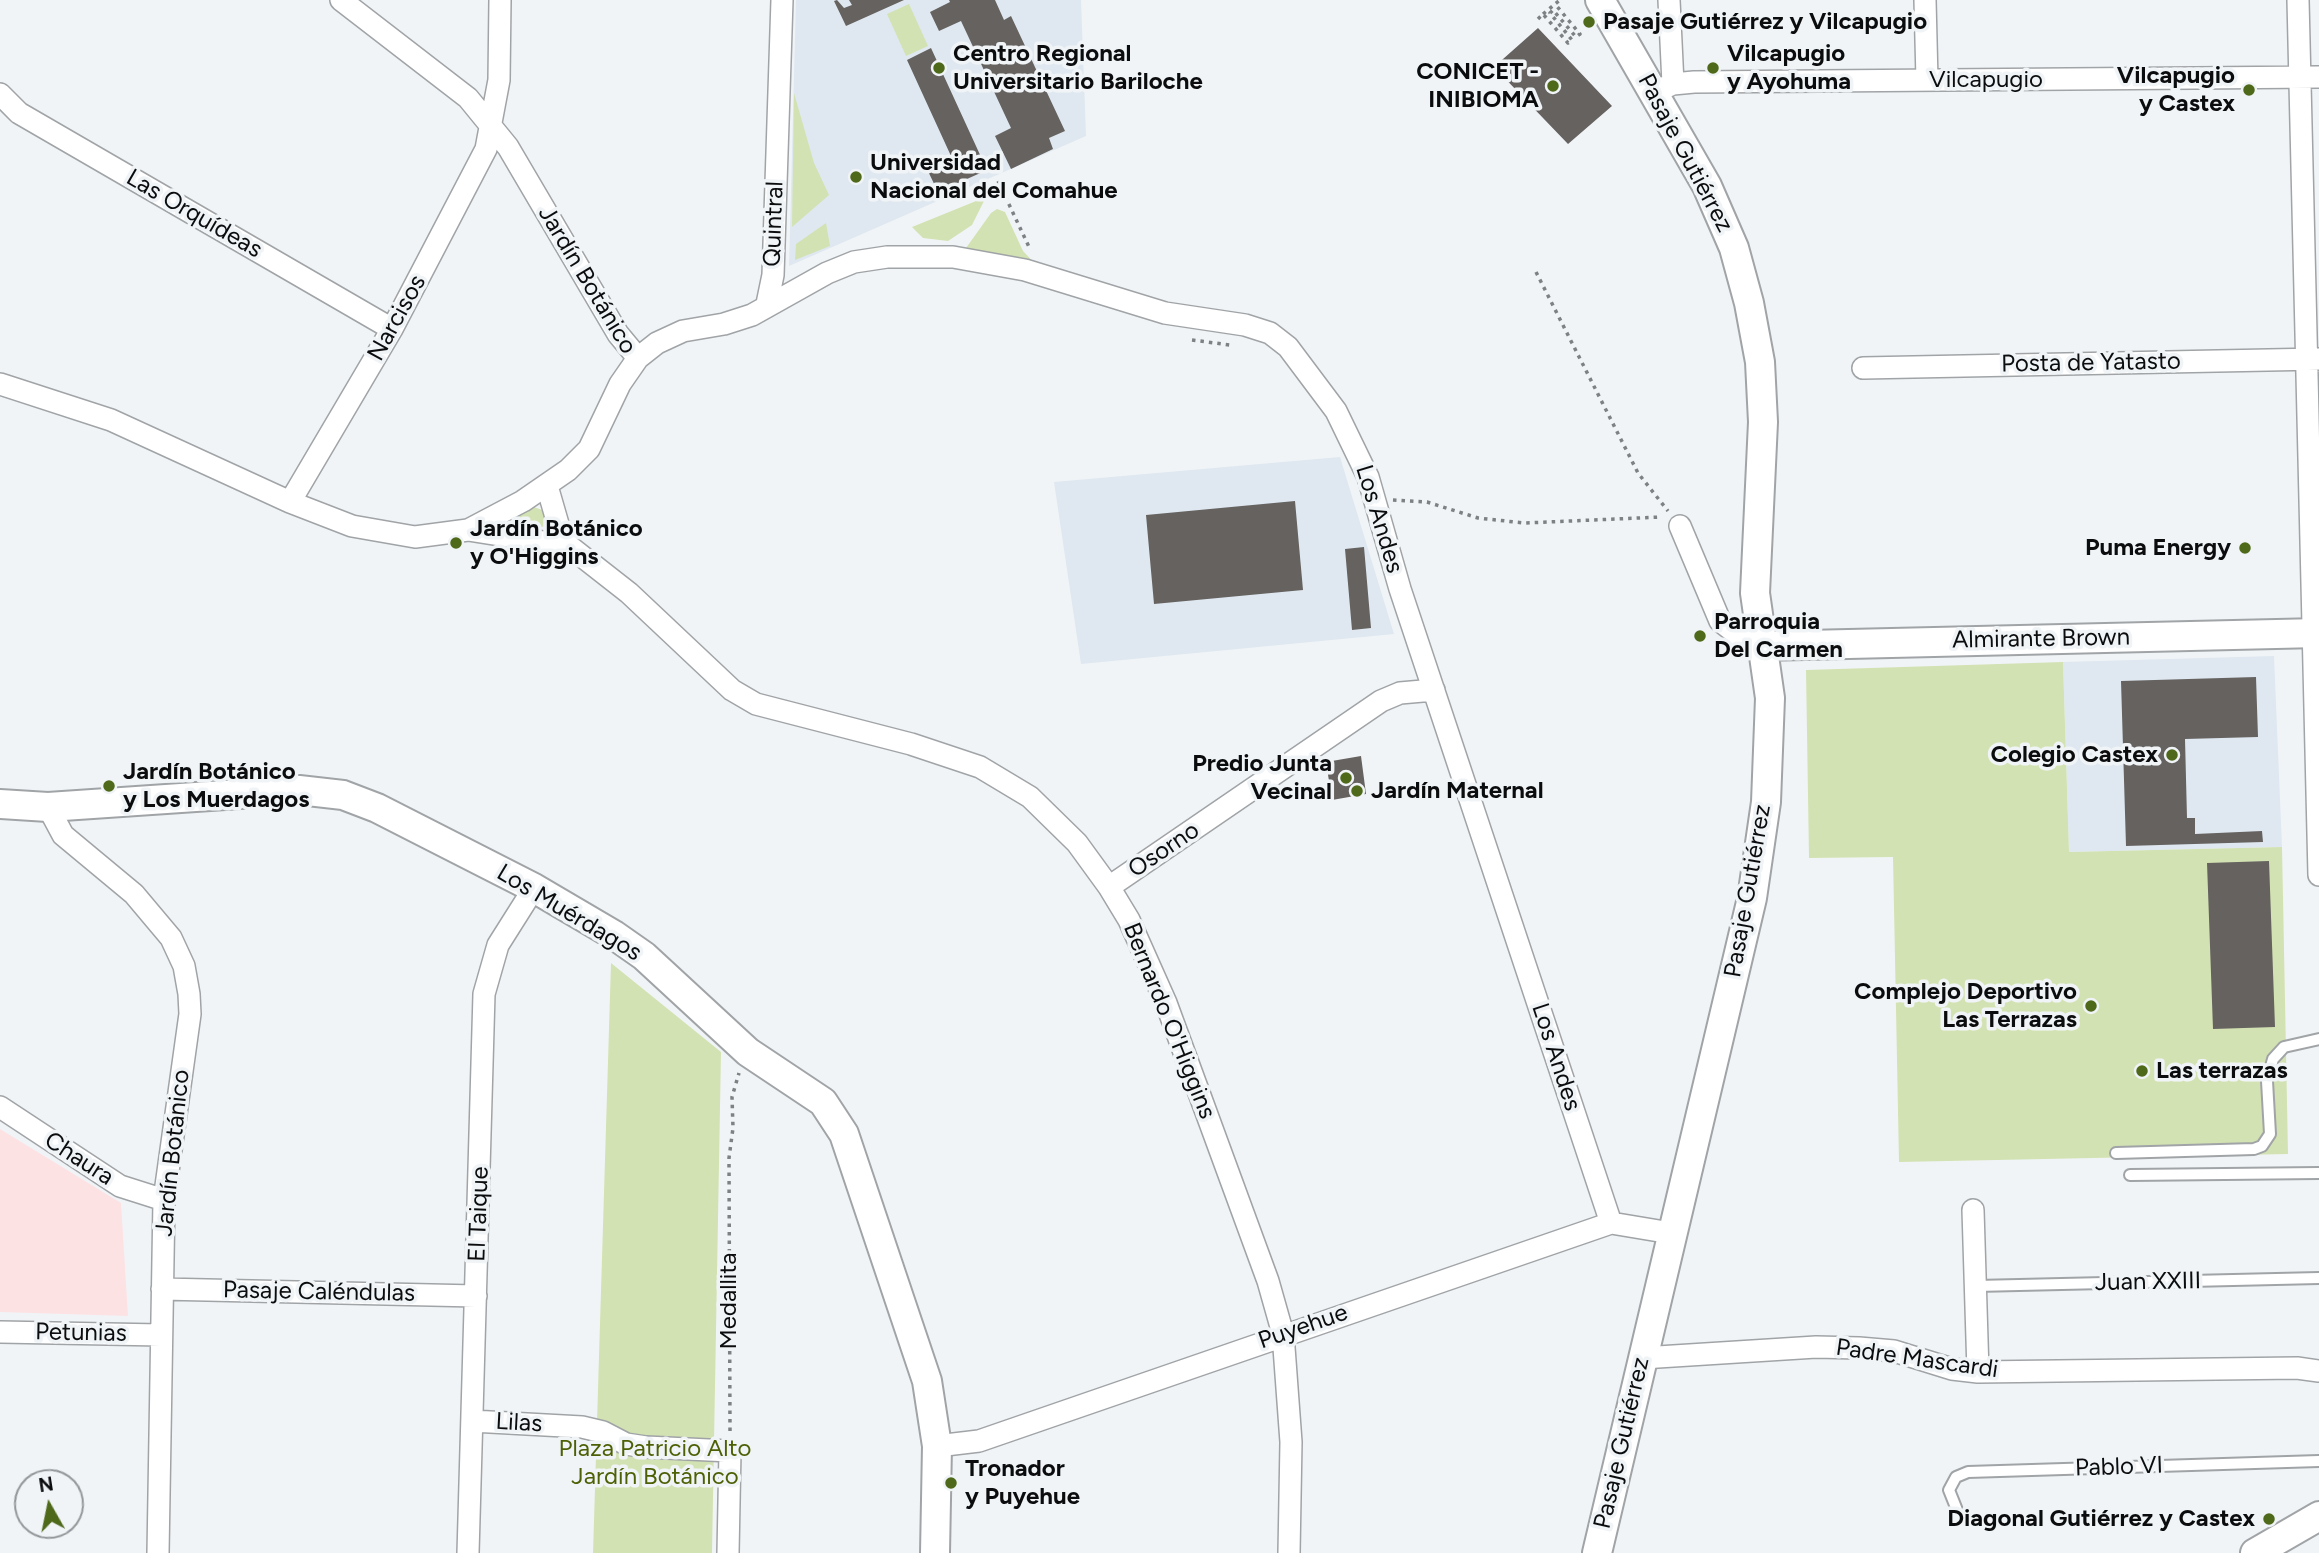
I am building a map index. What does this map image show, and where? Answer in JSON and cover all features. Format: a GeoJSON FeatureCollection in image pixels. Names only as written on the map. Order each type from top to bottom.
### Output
{"type":"FeatureCollection","features":[{"type":"Feature","properties":{"kind":"street","name":"Jardín Botánico"},"geometry":{"type":"LineString","coordinates":[[0,384],[111,420],[289,502],[352,526],[384,534],[415,537],[468,530],[547,486],[589,449],[620,384],[638,358],[618,334],[508,147],[468,98],[341,0]]}},
{"type":"Feature","properties":{"kind":"street","name":"Narcisos"},"geometry":{"type":"LineString","coordinates":[[289,502],[392,329],[477,169],[492,127],[499,80],[500,0]]}},
{"type":"Feature","properties":{"kind":"street","name":"Quintral"},"geometry":{"type":"LineString","coordinates":[[767,304],[773,275],[782,0]]}},
{"type":"Feature","properties":{"kind":"street","name":"Pasaje Gutiérrez"},"geometry":{"type":"LineString","coordinates":[[1597,1553],[1762,846],[1770,698],[1754,567],[1763,422],[1760,362],[1749,303],[1734,248],[1664,88],[1600,0]]}},
{"type":"Feature","properties":{"kind":"street"},"geometry":{"type":"LineString","coordinates":[[1664,88],[1669,0]]}},
{"type":"Feature","properties":{"kind":"street"},"geometry":{"type":"LineString","coordinates":[[1925,0],[1927,80]]}},
{"type":"Feature","properties":{"kind":"street"},"geometry":{"type":"LineString","coordinates":[[2298,0],[2310,77],[2319,875]]}},
{"type":"Feature","properties":{"kind":"street","name":"Vilcapugio"},"geometry":{"type":"LineString","coordinates":[[1664,88],[1927,80],[2310,77]]}},
{"type":"Feature","properties":{"kind":"street","name":"Las Orquídeas"},"geometry":{"type":"LineString","coordinates":[[0,94],[19,113],[392,329]]}},
{"type":"Feature","properties":{"kind":"street","name":"Los Andes"},"geometry":{"type":"LineString","coordinates":[[767,304],[845,266],[887,257],[953,257],[1050,278],[1165,313],[1245,325],[1270,333],[1288,347],[1336,411],[1355,444],[1611,1223]]}},
{"type":"Feature","properties":{"kind":"street"},"geometry":{"type":"LineString","coordinates":[[638,358],[657,343],[683,331],[724,324],[752,315],[767,304]]}},
{"type":"Feature","properties":{"kind":"street","name":"Posta de Yatasto"},"geometry":{"type":"LineString","coordinates":[[1863,368],[2313,359]]}},
{"type":"Feature","properties":{"kind":"street","name":"Bernardo O'Higgins"},"geometry":{"type":"LineString","coordinates":[[547,486],[555,519],[569,546],[629,593],[732,690],[756,704],[911,744],[980,767],[1030,797],[1077,843],[1109,887],[1129,920],[1166,1003],[1268,1281],[1283,1334],[1292,1442],[1289,1553]]}},
{"type":"Feature","properties":{"kind":"street"},"geometry":{"type":"LineString","coordinates":[[1680,526],[1720,621],[1742,638],[1763,646]]}},
{"type":"Feature","properties":{"kind":"street","name":"Bernardo O'Higgins"},"geometry":{"type":"LineString","coordinates":[[468,530],[569,546]]}},
{"type":"Feature","properties":{"kind":"street","name":"Almirante Brown"},"geometry":{"type":"LineString","coordinates":[[1763,646],[2317,633]]}},
{"type":"Feature","properties":{"kind":"street","name":"Osorno"},"geometry":{"type":"LineString","coordinates":[[1109,887],[1381,701],[1400,693],[1434,690]]}},
{"type":"Feature","properties":{"kind":"street","name":"Los Muérdagos"},"geometry":{"type":"LineString","coordinates":[[0,804],[48,807],[214,793],[299,790],[325,792],[377,807],[534,888],[614,934],[644,956],[748,1052],[822,1102],[844,1134],[927,1381],[937,1446],[935,1553]]}},
{"type":"Feature","properties":{"kind":"street","name":"Jardín Botánico"},"geometry":{"type":"LineString","coordinates":[[48,807],[63,835],[134,894],[154,916],[171,938],[184,966],[190,1014],[164,1200],[158,1553]]}},
{"type":"Feature","properties":{"kind":"street","name":"El Taique"},"geometry":{"type":"LineString","coordinates":[[468,1553],[484,994],[498,945],[534,888]]}},
{"type":"Feature","properties":{"kind":"street","name":"Chaura"},"geometry":{"type":"LineString","coordinates":[[0,1107],[120,1186],[164,1200]]}},
{"type":"Feature","properties":{"kind":"street"},"geometry":{"type":"LineString","coordinates":[[1973,1210],[1978,1372]]}},
{"type":"Feature","properties":{"kind":"street","name":"Puyehue"},"geometry":{"type":"LineString","coordinates":[[937,1446],[979,1441],[1611,1223],[1671,1233]]}},
{"type":"Feature","properties":{"kind":"street","name":"Pasaje Caléndulas"},"geometry":{"type":"LineString","coordinates":[[162,1289],[476,1296]]}},
{"type":"Feature","properties":{"kind":"street","name":"Petunias"},"geometry":{"type":"LineString","coordinates":[[0,1332],[161,1335]]}},
{"type":"Feature","properties":{"kind":"street","name":"Padre Mascardi"},"geometry":{"type":"LineString","coordinates":[[1642,1358],[1816,1347],[1894,1351],[1952,1369],[1978,1372],[2297,1367],[2319,1371]]}},
{"type":"Feature","properties":{"kind":"street","name":"Lilas"},"geometry":{"type":"LineString","coordinates":[[472,1420],[582,1427],[603,1432],[626,1444],[730,1451]]}},
{"type":"Feature","properties":{"kind":"street"},"geometry":{"type":"LineString","coordinates":[[728,1553],[730,1451]]}},
{"type":"Feature","properties":{"kind":"street"},"geometry":{"type":"LineString","coordinates":[[2255,1553],[2319,1516]]}},
{"type":"Feature","properties":{"kind":"lane"},"geometry":{"type":"LineString","coordinates":[[2116,1153],[2254,1149],[2262,1146],[2270,1134],[2267,1081],[2273,1059],[2284,1047],[2319,1039]]}},
{"type":"Feature","properties":{"kind":"lane"},"geometry":{"type":"LineString","coordinates":[[2130,1175],[2319,1173]]}},
{"type":"Feature","properties":{"kind":"lane","name":"Juan XXIII"},"geometry":{"type":"LineString","coordinates":[[1976,1286],[2319,1278]]}},
{"type":"Feature","properties":{"kind":"lane","name":"Pablo VI"},"geometry":{"type":"LineString","coordinates":[[1957,1510],[1949,1490],[1956,1476],[1968,1472],[2319,1461]]}},
{"type":"Feature","properties":{"kind":"path"},"geometry":{"type":"LineString","coordinates":[[1538,19],[1560,0]]}},
{"type":"Feature","properties":{"kind":"path"},"geometry":{"type":"LineString","coordinates":[[1544,14],[1568,43],[1572,40],[1550,13],[1553,10],[1576,37],[1580,34],[1555,4]]}},
{"type":"Feature","properties":{"kind":"path"},"geometry":{"type":"LineString","coordinates":[[998,181],[1029,248],[1050,278]]}},
{"type":"Feature","properties":{"kind":"path"},"geometry":{"type":"LineString","coordinates":[[1536,272],[1637,473],[1680,526]]}},
{"type":"Feature","properties":{"kind":"path"},"geometry":{"type":"LineString","coordinates":[[1190,339],[1243,347]]}},
{"type":"Feature","properties":{"kind":"path"},"geometry":{"type":"LineString","coordinates":[[1374,499],[1427,502],[1479,518],[1524,523],[1661,516],[1680,526]]}},
{"type":"Feature","properties":{"kind":"path","name":"Medallita"},"geometry":{"type":"LineString","coordinates":[[730,1451],[729,1158],[733,1128],[732,1097],[748,1052]]}},
{"type":"Feature","properties":{"kind":"shaded area","name":"Centro Regional Universitario Bariloche"},"geometry":{"type":"Polygon","coordinates":[[[796,0],[1081,0],[1086,136],[789,266],[796,0]]]}},
{"type":"Feature","properties":{"kind":"shaded area"},"geometry":{"type":"Polygon","coordinates":[[[1340,457],[1394,634],[1081,664],[1054,482],[1340,457]]]}},
{"type":"Feature","properties":{"kind":"shaded area","name":"Colegio Castex"},"geometry":{"type":"Polygon","coordinates":[[[2274,656],[2282,847],[2069,852],[2063,662],[2274,656]]]}},
{"type":"Feature","properties":{"kind":"shaded area"},"geometry":{"type":"Polygon","coordinates":[[[0,1129],[121,1203],[128,1316],[0,1312],[0,1129]]]}},
{"type":"Feature","properties":{"kind":"green space"},"geometry":{"type":"Polygon","coordinates":[[[909,4],[928,46],[906,56],[887,14],[909,4]]]}},
{"type":"Feature","properties":{"kind":"green space"},"geometry":{"type":"Polygon","coordinates":[[[794,93],[814,163],[829,195],[792,227],[794,93]]]}},
{"type":"Feature","properties":{"kind":"green space"},"geometry":{"type":"Polygon","coordinates":[[[986,197],[972,225],[948,241],[923,238],[912,227],[986,197]]]}},
{"type":"Feature","properties":{"kind":"green space"},"geometry":{"type":"Polygon","coordinates":[[[997,209],[1005,212],[1023,251],[1039,268],[966,248],[991,213],[997,209]]]}},
{"type":"Feature","properties":{"kind":"green space"},"geometry":{"type":"Polygon","coordinates":[[[826,223],[830,246],[795,260],[796,244],[826,223]]]}},
{"type":"Feature","properties":{"kind":"green space"},"geometry":{"type":"Polygon","coordinates":[[[531,506],[545,511],[550,525],[510,534],[500,525],[531,506]]]}},
{"type":"Feature","properties":{"kind":"green space","name":"Complejo Deportivo Las Terrazas"},"geometry":{"type":"Polygon","coordinates":[[[2063,662],[2069,852],[2282,847],[2288,1154],[1899,1162],[1893,857],[1809,858],[1806,670],[2063,662]]]}},
{"type":"Feature","properties":{"kind":"green space","name":"Plaza Patricio Alto Jardín Botánico"},"geometry":{"type":"Polygon","coordinates":[[[611,963],[721,1052],[712,1553],[593,1553],[611,963]]]}},
{"type":"Feature","properties":{"kind":"building"},"geometry":{"type":"Polygon","coordinates":[[[837,0],[844,8],[852,5],[849,0],[904,0],[846,26],[834,1],[837,0]]]}},
{"type":"Feature","properties":{"kind":"building"},"geometry":{"type":"Polygon","coordinates":[[[949,0],[995,0],[1004,20],[1011,16],[1065,131],[1049,138],[1053,149],[1011,169],[995,136],[1011,128],[961,21],[939,31],[930,12],[950,2],[949,0]]]}},
{"type":"Feature","properties":{"kind":"building","name":"CONICET - INIBIOMA"},"geometry":{"type":"Polygon","coordinates":[[[1538,28],[1612,106],[1568,144],[1494,67],[1538,28]]]}},
{"type":"Feature","properties":{"kind":"building"},"geometry":{"type":"Polygon","coordinates":[[[931,48],[987,170],[938,192],[926,167],[951,156],[907,60],[931,48]]]}},
{"type":"Feature","properties":{"kind":"building"},"geometry":{"type":"Polygon","coordinates":[[[1295,501],[1303,590],[1154,604],[1146,515],[1295,501]]]}},
{"type":"Feature","properties":{"kind":"building"},"geometry":{"type":"Polygon","coordinates":[[[1364,547],[1371,628],[1352,630],[1345,549],[1364,547]]]}},
{"type":"Feature","properties":{"kind":"building"},"geometry":{"type":"Polygon","coordinates":[[[2256,677],[2258,737],[2185,739],[2187,818],[2195,818],[2195,834],[2262,831],[2263,842],[2126,846],[2121,681],[2256,677]]]}},
{"type":"Feature","properties":{"kind":"building","name":"Predio Junta Vecinal"},"geometry":{"type":"Polygon","coordinates":[[[1361,756],[1366,794],[1332,800],[1326,762],[1361,756]]]}},
{"type":"Feature","properties":{"kind":"building"},"geometry":{"type":"Polygon","coordinates":[[[2269,861],[2275,1027],[2213,1029],[2207,863],[2269,861]]]}},
{"type":"Feature","properties":{"kind":"place","name":"Pasaje Gutiérrez y Vilcapugio"},"geometry":{"type":"Point","coordinates":[1589,22]}},
{"type":"Feature","properties":{"kind":"place","name":"Centro Regional Universitario Bariloche"},"geometry":{"type":"Point","coordinates":[939,68]}},
{"type":"Feature","properties":{"kind":"place","name":"Vilcapugio y Ayohuma"},"geometry":{"type":"Point","coordinates":[1713,68]}},
{"type":"Feature","properties":{"kind":"place","name":"CONICET - INIBIOMA"},"geometry":{"type":"Point","coordinates":[1553,86]}},
{"type":"Feature","properties":{"kind":"place","name":"Vilcapugio y Castex"},"geometry":{"type":"Point","coordinates":[2249,90]}},
{"type":"Feature","properties":{"kind":"place","name":"Universidad Nacional del Comahue"},"geometry":{"type":"Point","coordinates":[856,177]}},
{"type":"Feature","properties":{"kind":"place","name":"Jardín Botánico y O'Higgins"},"geometry":{"type":"Point","coordinates":[456,543]}},
{"type":"Feature","properties":{"kind":"place","name":"Puma Energy"},"geometry":{"type":"Point","coordinates":[2245,548]}},
{"type":"Feature","properties":{"kind":"place","name":"Parroquia Del Carmen"},"geometry":{"type":"Point","coordinates":[1700,636]}},
{"type":"Feature","properties":{"kind":"place","name":"Colegio Castex"},"geometry":{"type":"Point","coordinates":[2172,755]}},
{"type":"Feature","properties":{"kind":"place","name":"Predio Junta Vecinal"},"geometry":{"type":"Point","coordinates":[1346,778]}},
{"type":"Feature","properties":{"kind":"place","name":"Jardín Botánico y Los Muerdagos"},"geometry":{"type":"Point","coordinates":[109,786]}},
{"type":"Feature","properties":{"kind":"place","name":"Jardín Maternal"},"geometry":{"type":"Point","coordinates":[1357,791]}},
{"type":"Feature","properties":{"kind":"place","name":"Complejo Deportivo Las Terrazas"},"geometry":{"type":"Point","coordinates":[2091,1006]}},
{"type":"Feature","properties":{"kind":"place","name":"Las terrazas"},"geometry":{"type":"Point","coordinates":[2142,1071]}},
{"type":"Feature","properties":{"kind":"place","name":"Tronador y Puyehue"},"geometry":{"type":"Point","coordinates":[951,1483]}},
{"type":"Feature","properties":{"kind":"place","name":"Diagonal Gutiérrez y Castex"},"geometry":{"type":"Point","coordinates":[2269,1519]}}]}
